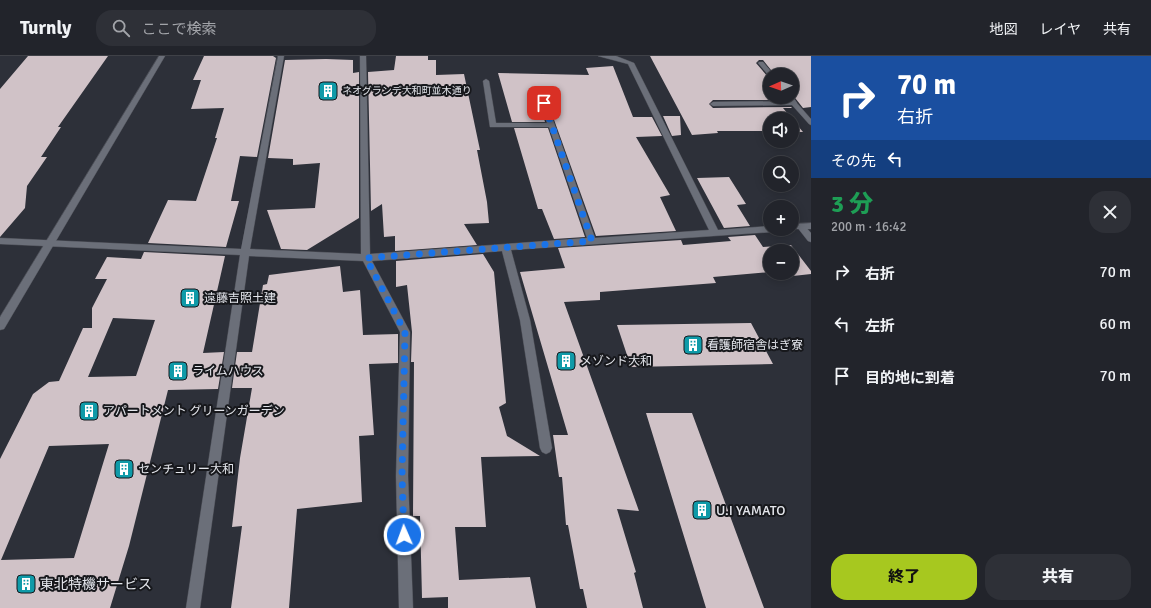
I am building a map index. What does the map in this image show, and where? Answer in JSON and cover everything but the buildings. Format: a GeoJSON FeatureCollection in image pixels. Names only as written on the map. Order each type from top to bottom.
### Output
{"type":"FeatureCollection","features":[{"type":"Feature","properties":{"kind":"street"},"geometry":{"type":"LineString","coordinates":[[0,326],[162,56]]}},
{"type":"Feature","properties":{"kind":"street"},"geometry":{"type":"LineString","coordinates":[[193,608],[245,252],[281,56]]}},
{"type":"Feature","properties":{"kind":"street"},"geometry":{"type":"LineString","coordinates":[[363,56],[366,258],[405,332],[402,476],[406,608]]}},
{"type":"Feature","properties":{"kind":"street"},"geometry":{"type":"LineString","coordinates":[[601,56],[613,57],[631,63],[715,233]]}},
{"type":"Feature","properties":{"kind":"street"},"geometry":{"type":"LineString","coordinates":[[761,63],[765,68]]}},
{"type":"Feature","properties":{"kind":"street"},"geometry":{"type":"LineString","coordinates":[[486,81],[493,125],[551,125]]}},
{"type":"Feature","properties":{"kind":"street"},"geometry":{"type":"LineString","coordinates":[[540,92],[592,241]]}},
{"type":"Feature","properties":{"kind":"street"},"geometry":{"type":"LineString","coordinates":[[713,104],[763,101]]}},
{"type":"Feature","properties":{"kind":"street"},"geometry":{"type":"LineString","coordinates":[[795,104],[811,123]]}},
{"type":"Feature","properties":{"kind":"street"},"geometry":{"type":"LineString","coordinates":[[799,227],[811,226]]}},
{"type":"Feature","properties":{"kind":"street"},"geometry":{"type":"LineString","coordinates":[[799,229],[811,239]]}},
{"type":"Feature","properties":{"kind":"street"},"geometry":{"type":"LineString","coordinates":[[0,240],[366,258],[506,246],[763,230]]}},
{"type":"Feature","properties":{"kind":"street"},"geometry":{"type":"LineString","coordinates":[[506,246],[525,320],[546,448]]}},
{"type":"Feature","properties":{"kind":"place","name":"ネオグランデ大和町並木通り"},"geometry":{"type":"Point","coordinates":[328,91]}},
{"type":"Feature","properties":{"kind":"place","name":"遠藤吉照土建"},"geometry":{"type":"Point","coordinates":[190,298]}},
{"type":"Feature","properties":{"kind":"place","name":"看護師宿舎はぎ寮"},"geometry":{"type":"Point","coordinates":[693,345]}},
{"type":"Feature","properties":{"kind":"place","name":"メゾンド大和"},"geometry":{"type":"Point","coordinates":[566,361]}},
{"type":"Feature","properties":{"kind":"place","name":"ライムハウス"},"geometry":{"type":"Point","coordinates":[178,371]}},
{"type":"Feature","properties":{"kind":"place","name":"アパートメント グリーンガーデン"},"geometry":{"type":"Point","coordinates":[89,411]}},
{"type":"Feature","properties":{"kind":"place","name":"センチュリー大和"},"geometry":{"type":"Point","coordinates":[124,469]}},
{"type":"Feature","properties":{"kind":"place","name":"U.I YAMATO"},"geometry":{"type":"Point","coordinates":[702,510]}},
{"type":"Feature","properties":{"kind":"place","name":"東北特機サービス"},"geometry":{"type":"Point","coordinates":[26,584]}},
{"type":"Feature","properties":{"kind":"route"},"geometry":{"type":"LineString","coordinates":[[404,535],[402,476],[405,332],[366,258],[506,246],[592,241],[544,103]]}}]}
